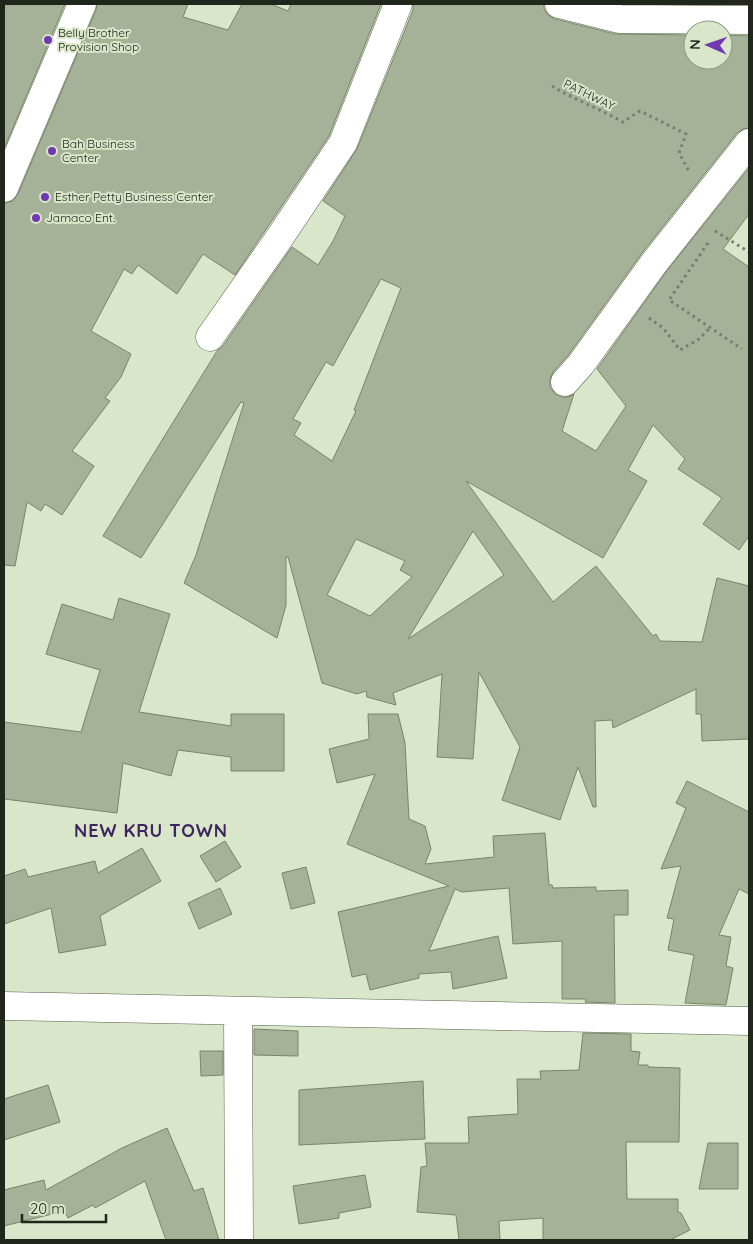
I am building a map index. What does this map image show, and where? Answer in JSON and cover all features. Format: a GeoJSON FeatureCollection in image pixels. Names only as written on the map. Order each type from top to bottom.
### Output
{"type":"FeatureCollection","features":[{"type":"Feature","properties":{"kind":"street"},"geometry":{"type":"LineString","coordinates":[[4,188],[82,4]]}},
{"type":"Feature","properties":{"kind":"street"},"geometry":{"type":"LineString","coordinates":[[210,337],[343,143],[398,4]]}},
{"type":"Feature","properties":{"kind":"street"},"geometry":{"type":"LineString","coordinates":[[559,4],[619,19],[749,20]]}},
{"type":"Feature","properties":{"kind":"street"},"geometry":{"type":"LineString","coordinates":[[565,382],[581,364],[749,143]]}},
{"type":"Feature","properties":{"kind":"street"},"geometry":{"type":"LineString","coordinates":[[4,1006],[749,1021]]}},
{"type":"Feature","properties":{"kind":"street"},"geometry":{"type":"LineString","coordinates":[[238,1011],[240,1240]]}},
{"type":"Feature","properties":{"kind":"path","name":"PATHWAY"},"geometry":{"type":"LineString","coordinates":[[552,86],[624,122],[640,111],[686,134],[679,153],[698,208]]}},
{"type":"Feature","properties":{"kind":"path"},"geometry":{"type":"LineString","coordinates":[[698,208],[749,252]]}},
{"type":"Feature","properties":{"kind":"path"},"geometry":{"type":"LineString","coordinates":[[711,240],[669,300],[742,349]]}},
{"type":"Feature","properties":{"kind":"path"},"geometry":{"type":"LineString","coordinates":[[625,304],[640,311],[664,328],[680,350],[699,339],[710,328]]}},
{"type":"Feature","properties":{"kind":"building"},"geometry":{"type":"Polygon","coordinates":[[[4,4],[65,4],[4,149],[4,4]]]}},
{"type":"Feature","properties":{"kind":"building"},"geometry":{"type":"Polygon","coordinates":[[[97,4],[188,4],[183,17],[228,30],[242,4],[271,4],[288,11],[291,4],[381,4],[329,136],[235,275],[203,254],[177,294],[138,265],[132,274],[124,269],[91,331],[131,354],[121,377],[105,398],[110,401],[72,451],[94,466],[62,515],[45,504],[41,511],[27,502],[15,566],[4,565],[4,203],[13,201],[18,194],[97,4]]]}},
{"type":"Feature","properties":{"kind":"building"},"geometry":{"type":"Polygon","coordinates":[[[413,4],[544,4],[544,9],[548,15],[555,19],[615,34],[683,35],[683,70],[733,70],[733,35],[749,36],[749,128],[737,133],[642,253],[569,354],[553,372],[550,379],[550,387],[555,394],[562,397],[569,397],[574,394],[562,431],[596,451],[626,406],[597,369],[666,272],[749,168],[749,214],[723,249],[749,267],[749,536],[739,550],[703,524],[722,498],[678,469],[685,459],[653,425],[628,470],[647,481],[603,558],[466,481],[553,602],[596,566],[653,636],[656,634],[660,641],[702,642],[717,578],[749,586],[749,739],[702,741],[701,714],[696,714],[696,689],[613,728],[612,720],[595,721],[596,807],[593,807],[578,767],[560,820],[502,800],[520,747],[479,672],[473,759],[437,757],[442,674],[393,693],[396,705],[367,697],[366,691],[357,694],[322,683],[288,557],[286,557],[286,605],[277,638],[184,583],[196,555],[244,403],[241,402],[141,558],[103,536],[217,351],[223,346],[292,247],[318,265],[333,241],[345,216],[323,201],[357,149],[413,10],[413,4]],[[381,279],[333,366],[326,362],[293,419],[301,423],[294,435],[332,461],[356,411],[354,410],[401,288],[381,279]],[[473,531],[408,639],[504,575],[473,531]],[[356,539],[327,595],[370,616],[412,577],[400,570],[405,561],[356,539]]]}},
{"type":"Feature","properties":{"kind":"building"},"geometry":{"type":"Polygon","coordinates":[[[119,598],[170,614],[139,712],[231,726],[231,714],[284,714],[284,771],[231,771],[231,757],[178,750],[171,776],[123,763],[117,813],[4,799],[4,722],[81,732],[100,670],[46,654],[62,604],[113,620],[119,598]]]}},
{"type":"Feature","properties":{"kind":"building"},"geometry":{"type":"Polygon","coordinates":[[[368,714],[398,714],[405,743],[409,819],[425,826],[431,849],[425,864],[494,857],[493,836],[545,833],[549,885],[552,885],[553,888],[596,887],[596,891],[628,890],[628,915],[614,915],[615,1003],[585,1002],[586,999],[562,999],[562,941],[513,944],[509,888],[462,892],[455,889],[429,951],[498,936],[507,978],[453,989],[451,972],[419,974],[419,978],[370,990],[366,974],[352,977],[338,912],[449,886],[347,844],[375,774],[337,783],[329,749],[369,739],[368,714]]]}},
{"type":"Feature","properties":{"kind":"building"},"geometry":{"type":"Polygon","coordinates":[[[687,781],[749,812],[749,894],[739,889],[719,935],[731,937],[726,966],[733,968],[726,1005],[685,1003],[694,955],[668,950],[674,919],[667,918],[681,866],[661,869],[686,808],[676,803],[687,781]]]}},
{"type":"Feature","properties":{"kind":"building"},"geometry":{"type":"Polygon","coordinates":[[[225,841],[241,867],[216,882],[200,856],[225,841]]]}},
{"type":"Feature","properties":{"kind":"building"},"geometry":{"type":"Polygon","coordinates":[[[142,848],[161,881],[100,916],[106,945],[59,953],[51,908],[4,924],[4,876],[25,869],[28,877],[95,861],[98,873],[142,848]]]}},
{"type":"Feature","properties":{"kind":"building"},"geometry":{"type":"Polygon","coordinates":[[[306,867],[315,903],[291,909],[282,873],[306,867]]]}},
{"type":"Feature","properties":{"kind":"building"},"geometry":{"type":"Polygon","coordinates":[[[220,888],[232,914],[199,929],[188,903],[220,888]]]}},
{"type":"Feature","properties":{"kind":"building"},"geometry":{"type":"Polygon","coordinates":[[[254,1029],[298,1031],[298,1056],[254,1055],[254,1029]]]}},
{"type":"Feature","properties":{"kind":"building"},"geometry":{"type":"Polygon","coordinates":[[[583,1033],[631,1034],[631,1051],[640,1052],[638,1065],[680,1068],[679,1142],[626,1142],[627,1199],[678,1199],[678,1212],[681,1213],[690,1230],[670,1240],[543,1240],[543,1218],[499,1221],[500,1240],[459,1240],[456,1215],[417,1212],[421,1167],[427,1166],[425,1143],[469,1143],[468,1117],[518,1114],[517,1079],[541,1079],[540,1071],[579,1070],[583,1033]]]}},
{"type":"Feature","properties":{"kind":"building"},"geometry":{"type":"Polygon","coordinates":[[[200,1051],[223,1051],[223,1075],[201,1076],[200,1051]]]}},
{"type":"Feature","properties":{"kind":"building"},"geometry":{"type":"Polygon","coordinates":[[[423,1081],[425,1139],[299,1145],[299,1090],[423,1081]]]}},
{"type":"Feature","properties":{"kind":"building"},"geometry":{"type":"Polygon","coordinates":[[[48,1085],[60,1122],[4,1140],[4,1099],[48,1085]]]}},
{"type":"Feature","properties":{"kind":"building"},"geometry":{"type":"Polygon","coordinates":[[[167,1128],[194,1191],[203,1188],[219,1240],[166,1240],[145,1181],[95,1208],[93,1205],[68,1218],[64,1211],[4,1226],[4,1190],[44,1180],[46,1190],[122,1148],[167,1128]]]}},
{"type":"Feature","properties":{"kind":"building"},"geometry":{"type":"Polygon","coordinates":[[[708,1143],[738,1143],[738,1189],[699,1189],[708,1143]]]}},
{"type":"Feature","properties":{"kind":"building"},"geometry":{"type":"Polygon","coordinates":[[[365,1175],[371,1207],[339,1213],[339,1218],[299,1224],[293,1186],[365,1175]]]}},
{"type":"Feature","properties":{"kind":"place","name":"Belly Brother Provision Shop"},"geometry":{"type":"Point","coordinates":[48,40]}},
{"type":"Feature","properties":{"kind":"place","name":"Bah Business Center"},"geometry":{"type":"Point","coordinates":[52,151]}},
{"type":"Feature","properties":{"kind":"place","name":"Esther Petty Business Center"},"geometry":{"type":"Point","coordinates":[45,197]}},
{"type":"Feature","properties":{"kind":"place","name":"Jamaco Ent."},"geometry":{"type":"Point","coordinates":[36,218]}},
{"type":"Feature","properties":{"kind":"district","name":"NEW KRU TOWN"},"geometry":{"type":"Point","coordinates":[151,831]}}]}
